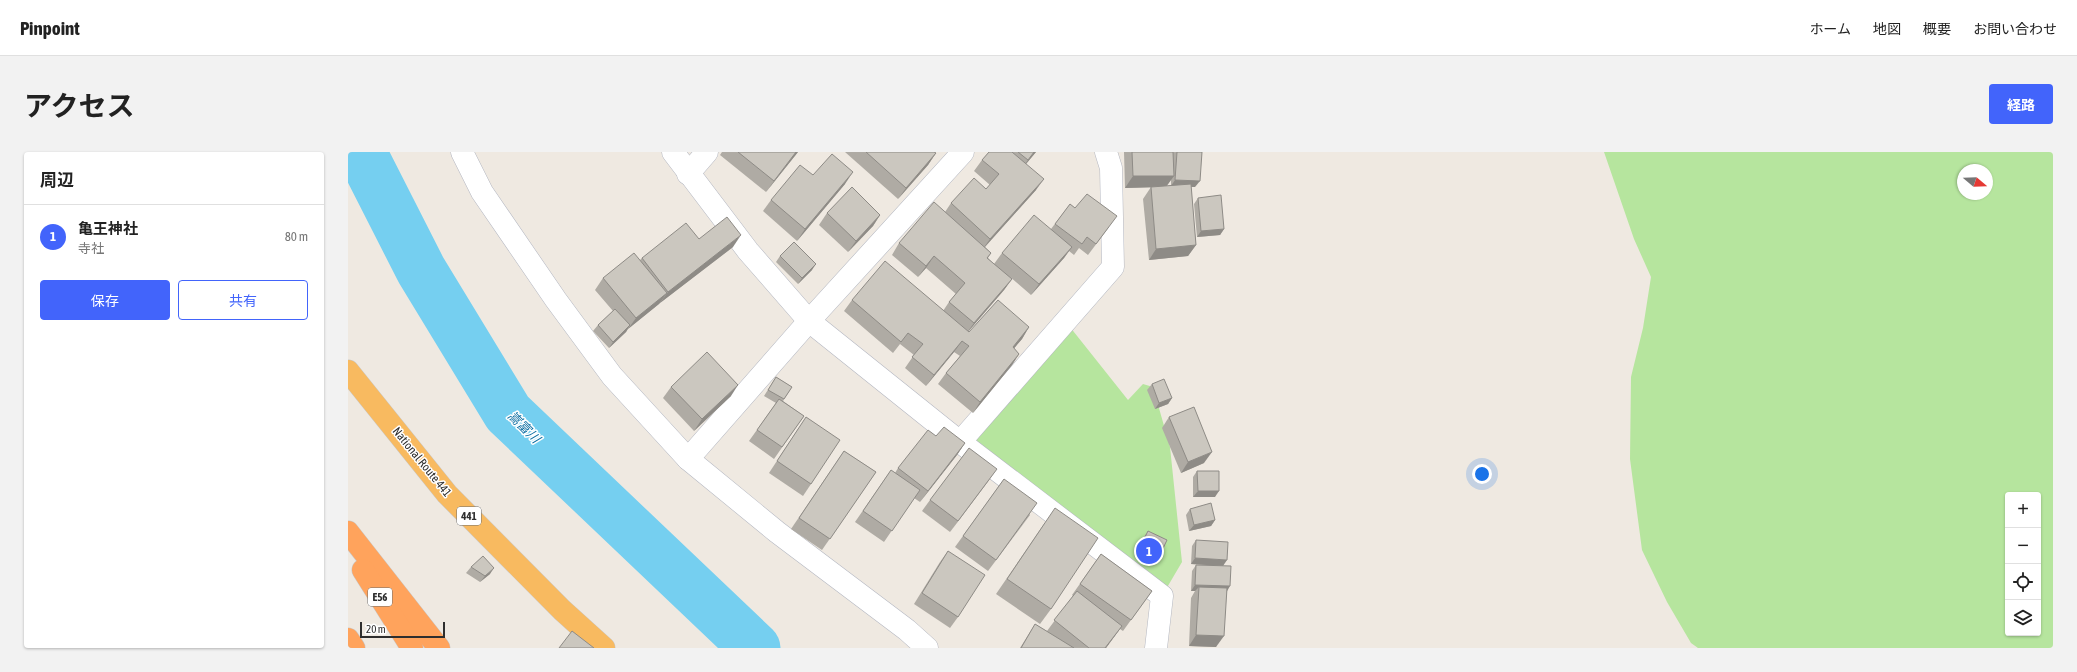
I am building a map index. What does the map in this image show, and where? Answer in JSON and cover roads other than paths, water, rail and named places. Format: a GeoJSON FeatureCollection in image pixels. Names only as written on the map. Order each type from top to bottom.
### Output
{"type":"FeatureCollection","features":[{"type":"Feature","properties":{"kind":"highway","name":"National Route 441"},"geometry":{"type":"LineString","coordinates":[[348,371],[447,494],[562,610],[604,648]]}},
{"type":"Feature","properties":{"kind":"highway"},"geometry":{"type":"LineString","coordinates":[[348,532],[439,648]]}},
{"type":"Feature","properties":{"kind":"highway","name":"E56"},"geometry":{"type":"LineString","coordinates":[[348,545],[412,648]]}},
{"type":"Feature","properties":{"kind":"highway"},"geometry":{"type":"LineString","coordinates":[[348,639],[354,648]]}},
{"type":"Feature","properties":{"kind":"street"},"geometry":{"type":"LineString","coordinates":[[462,152],[482,192],[556,300],[612,376],[688,459],[777,532],[907,630],[927,648]]}},
{"type":"Feature","properties":{"kind":"street"},"geometry":{"type":"LineString","coordinates":[[673,152],[688,174],[748,251],[809,321],[960,442],[1162,596],[1156,648]]}},
{"type":"Feature","properties":{"kind":"street"},"geometry":{"type":"LineString","coordinates":[[688,174],[707,152]]}},
{"type":"Feature","properties":{"kind":"street"},"geometry":{"type":"LineString","coordinates":[[688,459],[809,321],[963,152]]}},
{"type":"Feature","properties":{"kind":"street"},"geometry":{"type":"LineString","coordinates":[[960,442],[1113,267],[1111,168],[1106,152]]}},
{"type":"Feature","properties":{"kind":"waterway","name":"嵩富川"},"geometry":{"type":"LineString","coordinates":[[361,152],[421,270],[508,413],[755,648]]}},
{"type":"Feature","properties":{"kind":"place","name":"亀王神社"},"geometry":{"type":"Point","coordinates":[1149,551]}}]}
